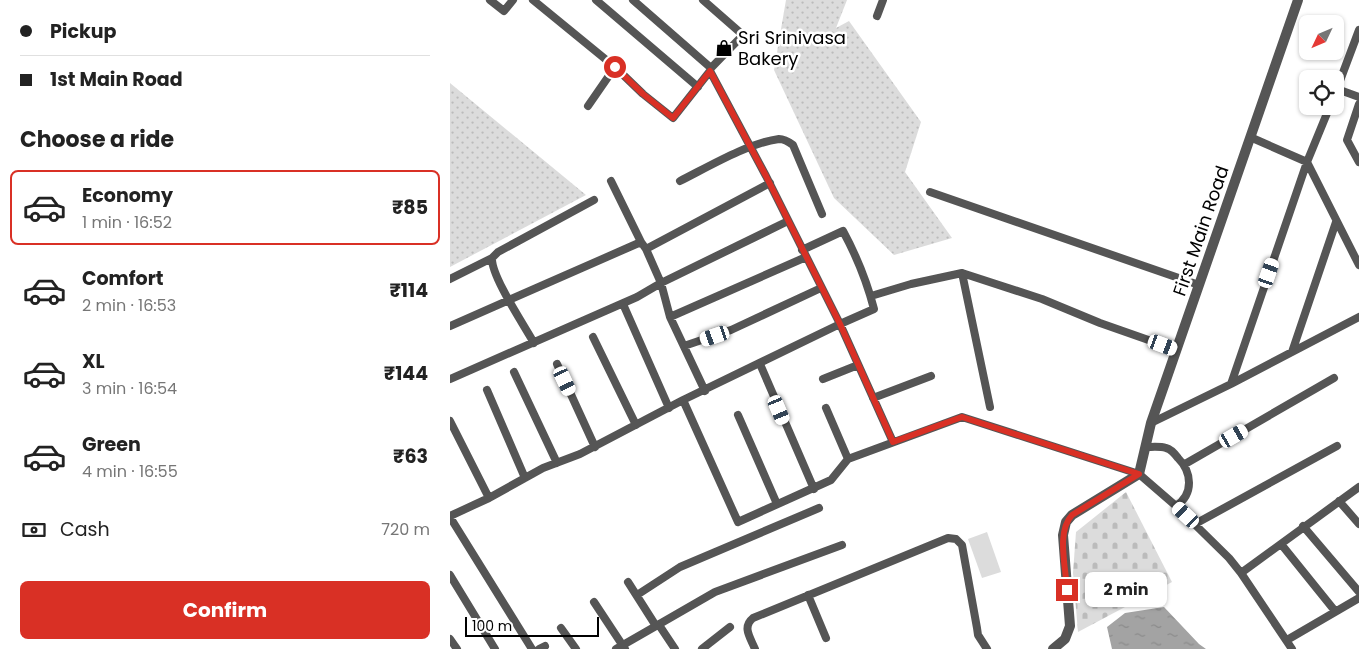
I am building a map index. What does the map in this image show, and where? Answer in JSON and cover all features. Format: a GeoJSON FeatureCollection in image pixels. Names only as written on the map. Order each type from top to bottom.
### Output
{"type":"FeatureCollection","features":[{"type":"Feature","properties":{"kind":"street"},"geometry":{"type":"LineString","coordinates":[[490,0],[504,11],[513,0]]}},
{"type":"Feature","properties":{"kind":"street"},"geometry":{"type":"LineString","coordinates":[[533,0],[615,67],[643,94],[673,118],[711,69],[743,35],[702,0]]}},
{"type":"Feature","properties":{"kind":"street"},"geometry":{"type":"LineString","coordinates":[[596,0],[698,87]]}},
{"type":"Feature","properties":{"kind":"street"},"geometry":{"type":"LineString","coordinates":[[633,0],[711,69],[840,324],[893,442]]}},
{"type":"Feature","properties":{"kind":"street"},"geometry":{"type":"LineString","coordinates":[[877,16],[884,0]]}},
{"type":"Feature","properties":{"kind":"street","name":"First Main Road"},"geometry":{"type":"LineString","coordinates":[[1139,474],[1151,423],[1298,0]]}},
{"type":"Feature","properties":{"kind":"street"},"geometry":{"type":"LineString","coordinates":[[1344,70],[1359,30]]}},
{"type":"Feature","properties":{"kind":"street"},"geometry":{"type":"LineString","coordinates":[[588,106],[615,67]]}},
{"type":"Feature","properties":{"kind":"street"},"geometry":{"type":"LineString","coordinates":[[1344,94],[1359,97]]}},
{"type":"Feature","properties":{"kind":"street"},"geometry":{"type":"LineString","coordinates":[[1359,104],[1347,140],[1359,162]]}},
{"type":"Feature","properties":{"kind":"street"},"geometry":{"type":"LineString","coordinates":[[1231,384],[1308,162],[1326,115]]}},
{"type":"Feature","properties":{"kind":"street"},"geometry":{"type":"LineString","coordinates":[[1250,137],[1308,162],[1336,222],[1359,265]]}},
{"type":"Feature","properties":{"kind":"street"},"geometry":{"type":"LineString","coordinates":[[680,181],[750,147],[780,139],[787,140],[793,145],[822,214]]}},
{"type":"Feature","properties":{"kind":"street"},"geometry":{"type":"LineString","coordinates":[[611,181],[661,284],[670,316],[705,391]]}},
{"type":"Feature","properties":{"kind":"street"},"geometry":{"type":"LineString","coordinates":[[450,326],[508,299],[643,245],[770,183]]}},
{"type":"Feature","properties":{"kind":"street"},"geometry":{"type":"LineString","coordinates":[[930,192],[1199,285]]}},
{"type":"Feature","properties":{"kind":"street"},"geometry":{"type":"LineString","coordinates":[[450,279],[492,258],[498,252],[594,200]]}},
{"type":"Feature","properties":{"kind":"street"},"geometry":{"type":"LineString","coordinates":[[450,379],[623,304],[788,221]]}},
{"type":"Feature","properties":{"kind":"street"},"geometry":{"type":"LineString","coordinates":[[1292,352],[1336,222]]}},
{"type":"Feature","properties":{"kind":"street"},"geometry":{"type":"LineString","coordinates":[[532,649],[450,519],[543,468],[594,447],[683,400],[874,309],[871,296],[843,231],[804,253],[670,316]]}},
{"type":"Feature","properties":{"kind":"street"},"geometry":{"type":"LineString","coordinates":[[492,258],[492,265],[508,299],[534,343]]}},
{"type":"Feature","properties":{"kind":"street"},"geometry":{"type":"LineString","coordinates":[[871,296],[911,284],[962,273],[1042,299],[1100,323],[1177,350]]}},
{"type":"Feature","properties":{"kind":"street"},"geometry":{"type":"LineString","coordinates":[[962,273],[990,407]]}},
{"type":"Feature","properties":{"kind":"street"},"geometry":{"type":"LineString","coordinates":[[684,346],[731,330],[821,288]]}},
{"type":"Feature","properties":{"kind":"street"},"geometry":{"type":"LineString","coordinates":[[623,304],[669,408]]}},
{"type":"Feature","properties":{"kind":"street"},"geometry":{"type":"LineString","coordinates":[[1151,423],[1231,384],[1359,317]]}},
{"type":"Feature","properties":{"kind":"street"},"geometry":{"type":"LineString","coordinates":[[593,337],[636,425]]}},
{"type":"Feature","properties":{"kind":"street"},"geometry":{"type":"LineString","coordinates":[[557,364],[594,447]]}},
{"type":"Feature","properties":{"kind":"street"},"geometry":{"type":"LineString","coordinates":[[760,364],[814,489]]}},
{"type":"Feature","properties":{"kind":"street"},"geometry":{"type":"LineString","coordinates":[[823,380],[858,365]]}},
{"type":"Feature","properties":{"kind":"street"},"geometry":{"type":"LineString","coordinates":[[514,372],[557,463]]}},
{"type":"Feature","properties":{"kind":"street"},"geometry":{"type":"LineString","coordinates":[[873,398],[931,376]]}},
{"type":"Feature","properties":{"kind":"street"},"geometry":{"type":"LineString","coordinates":[[1184,464],[1334,378]]}},
{"type":"Feature","properties":{"kind":"street"},"geometry":{"type":"LineString","coordinates":[[487,390],[525,478]]}},
{"type":"Feature","properties":{"kind":"street"},"geometry":{"type":"LineString","coordinates":[[683,400],[738,522],[831,480],[848,459],[962,417],[1139,474],[1195,524],[1241,572],[1292,649]]}},
{"type":"Feature","properties":{"kind":"street"},"geometry":{"type":"LineString","coordinates":[[826,408],[848,459]]}},
{"type":"Feature","properties":{"kind":"street"},"geometry":{"type":"LineString","coordinates":[[738,416],[777,504]]}},
{"type":"Feature","properties":{"kind":"street"},"geometry":{"type":"LineString","coordinates":[[450,421],[489,498]]}},
{"type":"Feature","properties":{"kind":"street"},"geometry":{"type":"LineString","coordinates":[[1146,446],[1166,448],[1173,452],[1184,464],[1189,477],[1189,489],[1184,501],[1176,506]]}},
{"type":"Feature","properties":{"kind":"street"},"geometry":{"type":"LineString","coordinates":[[1195,524],[1337,446]]}},
{"type":"Feature","properties":{"kind":"street"},"geometry":{"type":"LineString","coordinates":[[1053,649],[1065,639],[1070,626],[1063,535],[1066,522],[1072,515],[1139,474]]}},
{"type":"Feature","properties":{"kind":"street"},"geometry":{"type":"LineString","coordinates":[[1241,572],[1359,487]]}},
{"type":"Feature","properties":{"kind":"street"},"geometry":{"type":"LineString","coordinates":[[1340,501],[1359,524]]}},
{"type":"Feature","properties":{"kind":"street"},"geometry":{"type":"LineString","coordinates":[[637,595],[680,567],[819,508]]}},
{"type":"Feature","properties":{"kind":"street"},"geometry":{"type":"LineString","coordinates":[[1303,526],[1359,592]]}},
{"type":"Feature","properties":{"kind":"street"},"geometry":{"type":"LineString","coordinates":[[755,649],[746,628],[748,622],[753,618],[948,538],[956,539],[962,545],[978,635],[986,649]]}},
{"type":"Feature","properties":{"kind":"street"},"geometry":{"type":"LineString","coordinates":[[1281,544],[1335,611]]}},
{"type":"Feature","properties":{"kind":"street"},"geometry":{"type":"LineString","coordinates":[[594,602],[621,648],[715,592],[842,545]]}},
{"type":"Feature","properties":{"kind":"street"},"geometry":{"type":"LineString","coordinates":[[450,576],[495,649]]}},
{"type":"Feature","properties":{"kind":"street"},"geometry":{"type":"LineString","coordinates":[[628,582],[674,649]]}},
{"type":"Feature","properties":{"kind":"street"},"geometry":{"type":"LineString","coordinates":[[808,595],[826,638]]}},
{"type":"Feature","properties":{"kind":"street"},"geometry":{"type":"LineString","coordinates":[[1287,640],[1359,598]]}},
{"type":"Feature","properties":{"kind":"street"},"geometry":{"type":"LineString","coordinates":[[702,649],[730,627]]}},
{"type":"Feature","properties":{"kind":"street"},"geometry":{"type":"LineString","coordinates":[[561,628],[576,649]]}},
{"type":"Feature","properties":{"kind":"street"},"geometry":{"type":"LineString","coordinates":[[450,639],[457,649]]}},
{"type":"Feature","properties":{"kind":"green space"},"geometry":{"type":"Polygon","coordinates":[[[786,0],[847,0],[836,28],[849,21],[921,122],[905,172],[952,238],[894,255],[834,198],[774,70],[786,0]]]}},
{"type":"Feature","properties":{"kind":"green space"},"geometry":{"type":"Polygon","coordinates":[[[450,83],[586,195],[450,267],[450,83]]]}},
{"type":"Feature","properties":{"kind":"green space"},"geometry":{"type":"Polygon","coordinates":[[[1126,492],[1172,582],[1078,632],[1073,573],[1076,532],[1126,492]]]}},
{"type":"Feature","properties":{"kind":"green space"},"geometry":{"type":"Polygon","coordinates":[[[987,532],[1001,572],[982,578],[968,539],[987,532]]]}},
{"type":"Feature","properties":{"kind":"water"},"geometry":{"type":"Polygon","coordinates":[[[1164,607],[1206,649],[1112,649],[1107,627],[1125,613],[1164,607]]]}},
{"type":"Feature","properties":{"kind":"place","name":"Sri Srinivasa Bakery"},"geometry":{"type":"Point","coordinates":[724,48]}},
{"type":"Feature","properties":{"kind":"route"},"geometry":{"type":"LineString","coordinates":[[615,67],[643,94],[673,118],[710,71],[766,176],[840,324],[893,442],[962,417],[1139,474],[1072,515],[1066,522],[1063,535],[1067,590]]}}]}
